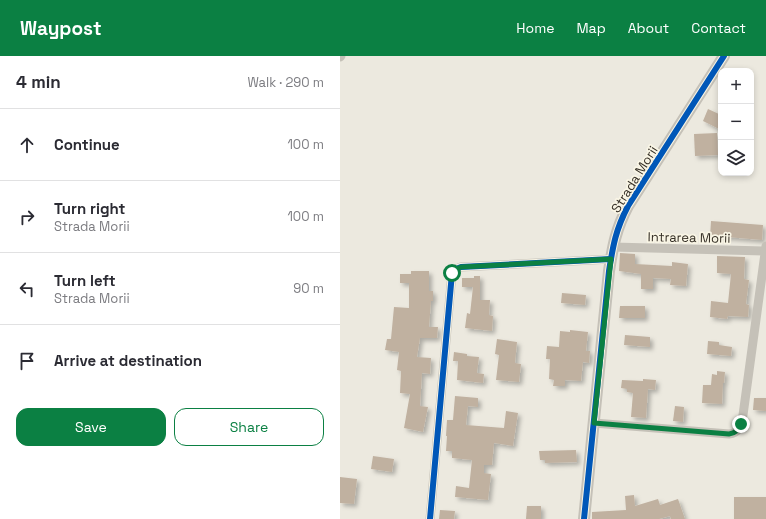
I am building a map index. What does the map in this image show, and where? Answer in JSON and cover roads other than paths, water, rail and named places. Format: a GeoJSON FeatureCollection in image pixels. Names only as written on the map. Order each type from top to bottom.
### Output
{"type":"FeatureCollection","features":[{"type":"Feature","properties":{"kind":"street","name":"Strada Morii"},"geometry":{"type":"LineString","coordinates":[[584,519],[611,259],[617,229],[628,206],[724,56]]}},
{"type":"Feature","properties":{"kind":"street","name":"Intrarea Morii"},"geometry":{"type":"LineString","coordinates":[[613,247],[765,248]]}},
{"type":"Feature","properties":{"kind":"street"},"geometry":{"type":"LineString","coordinates":[[594,423],[729,434],[734,434],[738,431],[743,415],[765,248]]}},
{"type":"Feature","properties":{"kind":"street"},"geometry":{"type":"LineString","coordinates":[[430,519],[452,273],[461,267],[611,259]]}}]}
